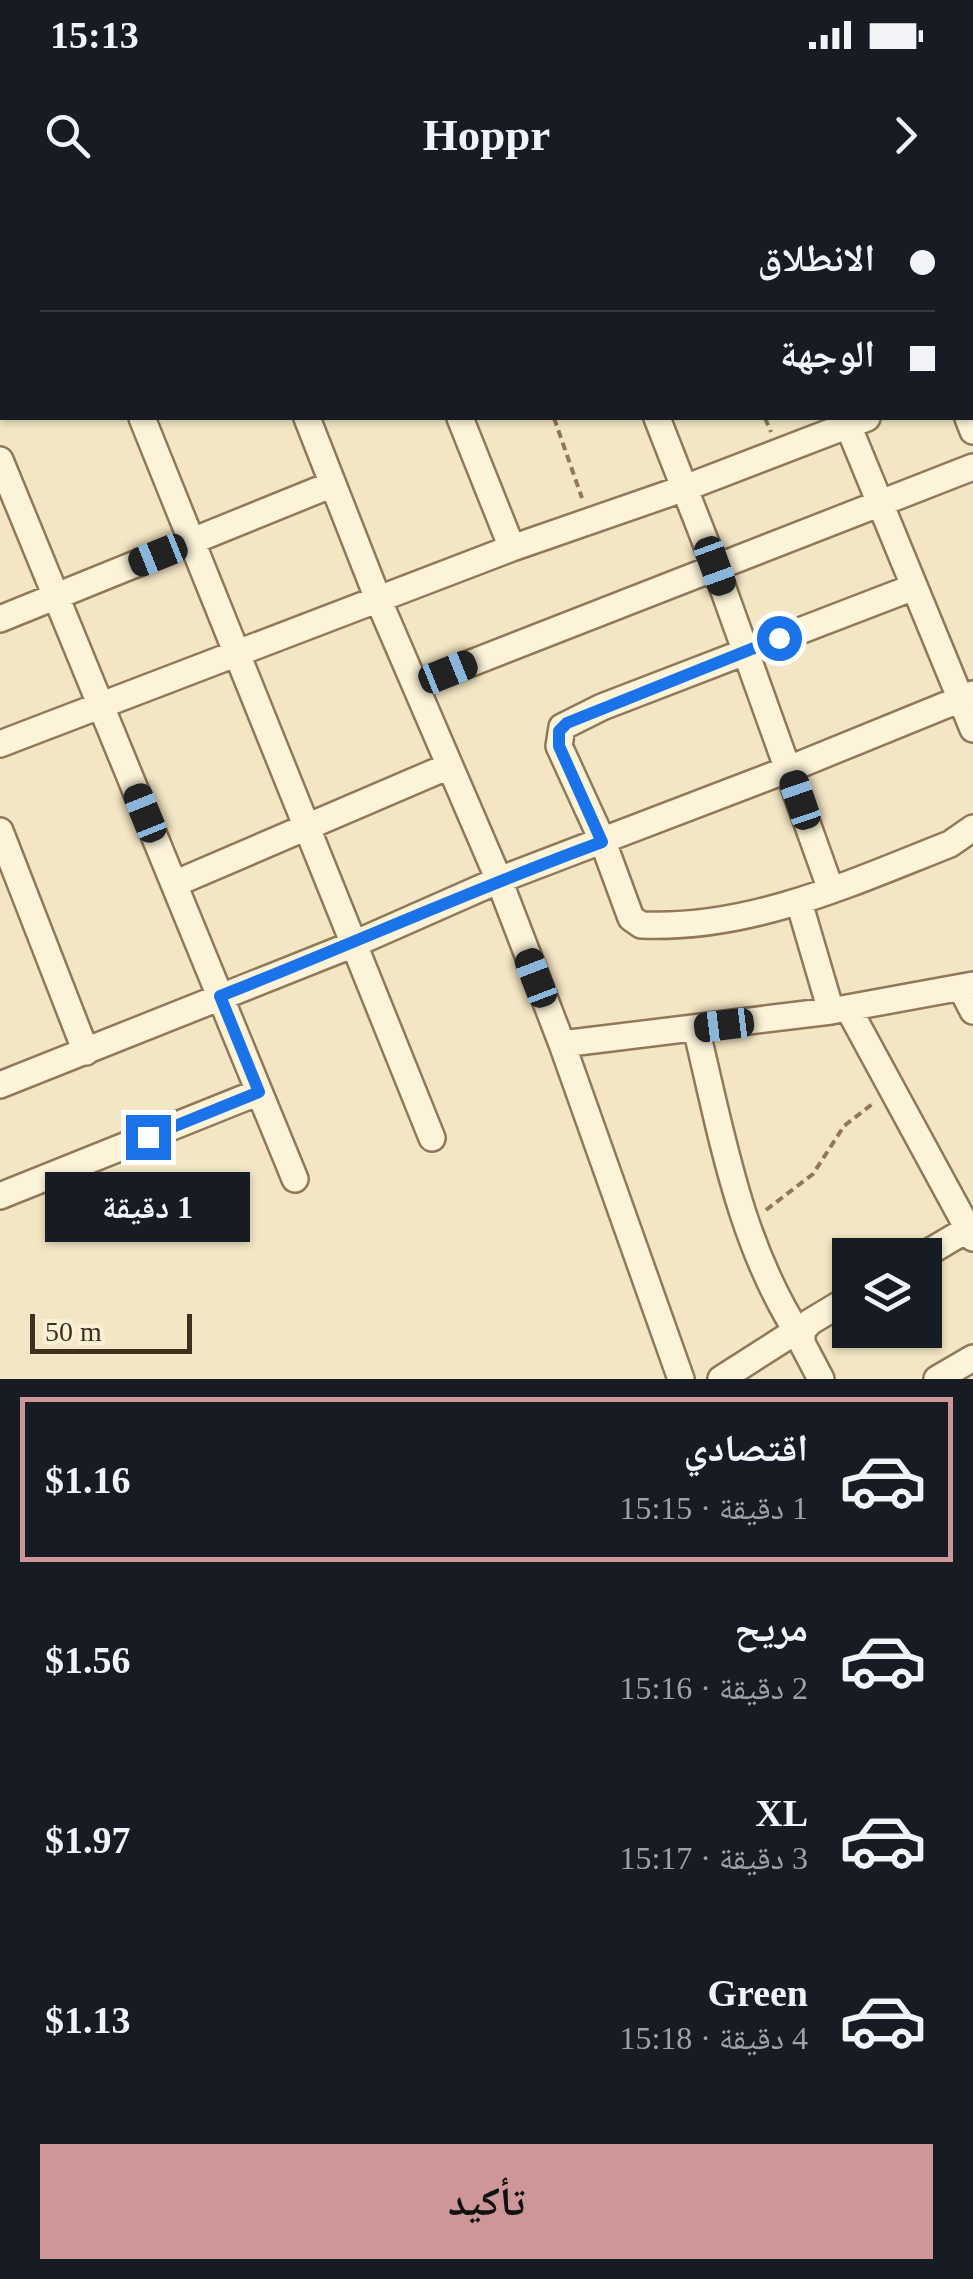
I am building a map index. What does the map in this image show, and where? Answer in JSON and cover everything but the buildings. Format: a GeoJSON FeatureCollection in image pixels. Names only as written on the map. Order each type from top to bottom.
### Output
{"type":"FeatureCollection","features":[{"type":"Feature","properties":{"kind":"street"},"geometry":{"type":"LineString","coordinates":[[143,420],[432,1138]]}},
{"type":"Feature","properties":{"kind":"street"},"geometry":{"type":"LineString","coordinates":[[308,420],[562,1044],[681,1379]]}},
{"type":"Feature","properties":{"kind":"street"},"geometry":{"type":"LineString","coordinates":[[461,420],[512,548]]}},
{"type":"Feature","properties":{"kind":"street"},"geometry":{"type":"LineString","coordinates":[[658,420],[715,566],[831,890]]}},
{"type":"Feature","properties":{"kind":"street"},"geometry":{"type":"LineString","coordinates":[[0,744],[512,548],[684,488],[854,420],[914,587],[968,696],[973,729]]}},
{"type":"Feature","properties":{"kind":"street"},"geometry":{"type":"LineString","coordinates":[[0,460],[295,1179]]}},
{"type":"Feature","properties":{"kind":"street"},"geometry":{"type":"LineString","coordinates":[[415,686],[973,467]]}},
{"type":"Feature","properties":{"kind":"street"},"geometry":{"type":"LineString","coordinates":[[0,619],[333,484]]}},
{"type":"Feature","properties":{"kind":"street"},"geometry":{"type":"LineString","coordinates":[[914,587],[602,707],[567,723],[559,731],[559,746],[631,918],[641,925],[713,921],[799,902],[950,844],[973,828]]}},
{"type":"Feature","properties":{"kind":"street"},"geometry":{"type":"LineString","coordinates":[[0,1085],[354,944],[498,880],[968,696]]}},
{"type":"Feature","properties":{"kind":"street"},"geometry":{"type":"LineString","coordinates":[[174,884],[450,766]]}},
{"type":"Feature","properties":{"kind":"street"},"geometry":{"type":"LineString","coordinates":[[0,831],[86,1052]]}},
{"type":"Feature","properties":{"kind":"street"},"geometry":{"type":"LineString","coordinates":[[799,902],[839,1009],[892,1091],[972,1231],[942,1246]]}},
{"type":"Feature","properties":{"kind":"street"},"geometry":{"type":"LineString","coordinates":[[562,1044],[969,994]]}},
{"type":"Feature","properties":{"kind":"street"},"geometry":{"type":"LineString","coordinates":[[696,1028],[746,1224],[768,1284],[821,1379]]}},
{"type":"Feature","properties":{"kind":"street"},"geometry":{"type":"LineString","coordinates":[[0,1196],[259,1092]]}},
{"type":"Feature","properties":{"kind":"street"},"geometry":{"type":"LineString","coordinates":[[721,1379],[799,1335],[810,1322],[832,1309]]}},
{"type":"Feature","properties":{"kind":"street"},"geometry":{"type":"LineString","coordinates":[[937,1379],[973,1358]]}},
{"type":"Feature","properties":{"kind":"path"},"geometry":{"type":"LineString","coordinates":[[555,420],[590,521]]}},
{"type":"Feature","properties":{"kind":"path"},"geometry":{"type":"LineString","coordinates":[[746,1224],[813,1174],[844,1126],[892,1091]]}},
{"type":"Feature","properties":{"kind":"route"},"geometry":{"type":"LineString","coordinates":[[148,1137],[259,1092],[220,996],[354,944],[498,880],[602,842],[559,746],[562,727],[602,707],[779,638]]}}]}
